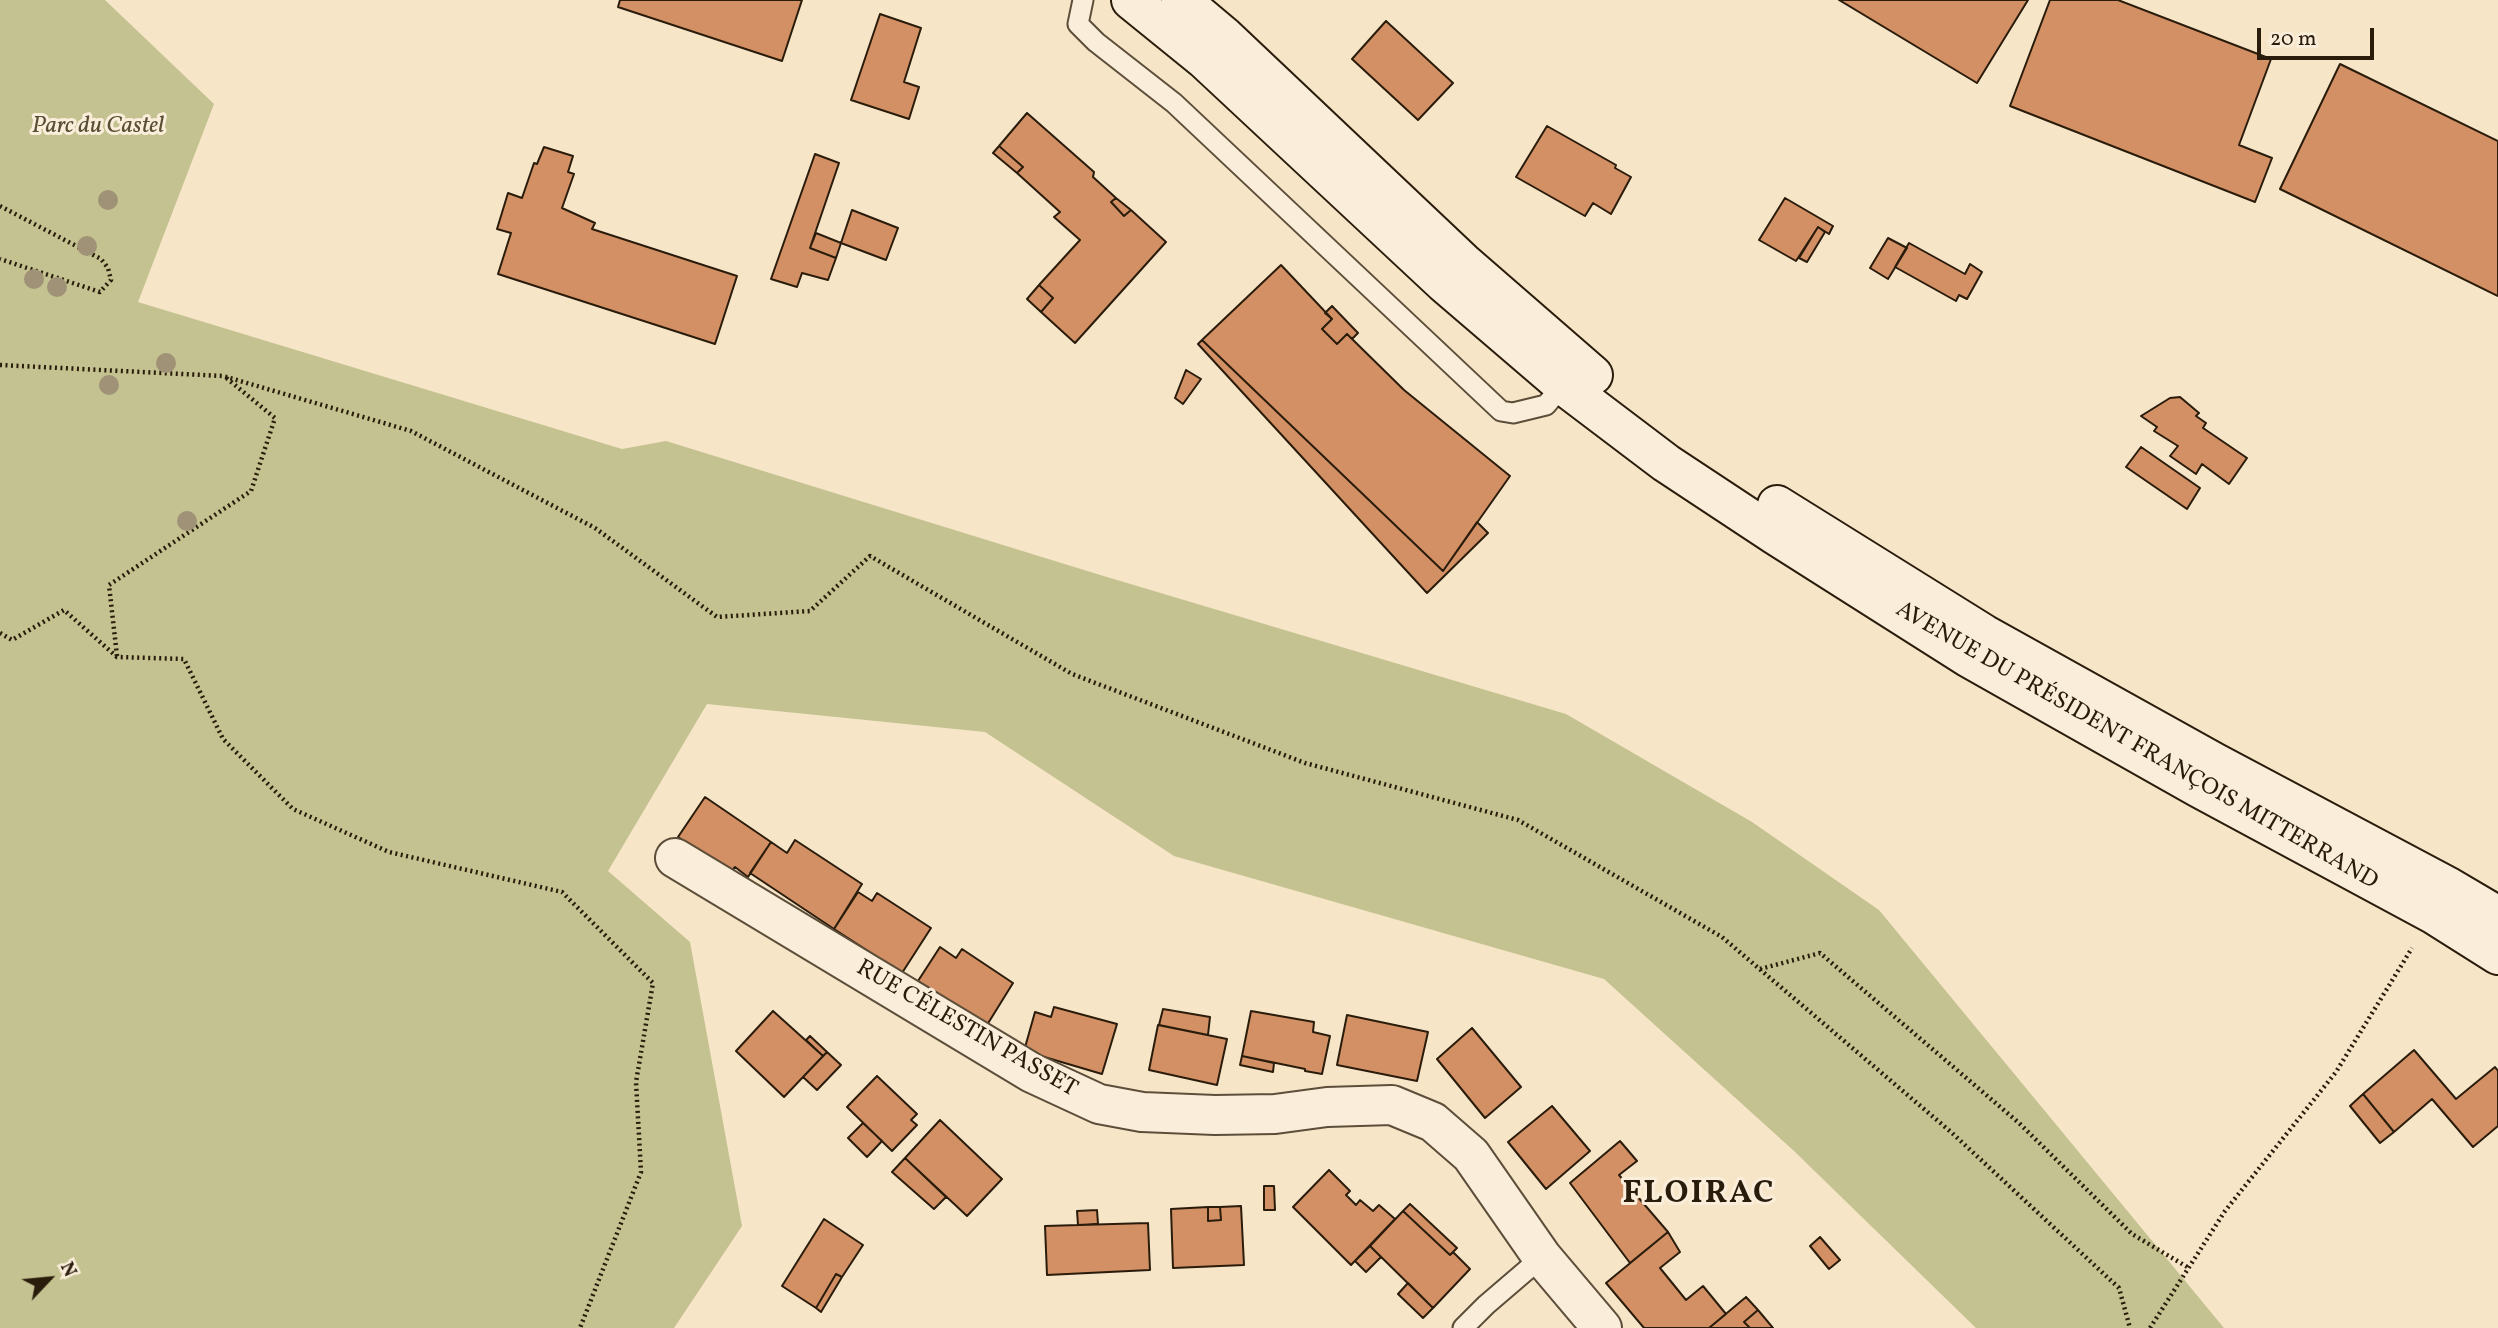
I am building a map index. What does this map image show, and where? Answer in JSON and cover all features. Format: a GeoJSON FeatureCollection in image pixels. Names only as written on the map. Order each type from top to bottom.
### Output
{"type":"FeatureCollection","features":[{"type":"Feature","properties":{"kind":"street","name":"AVENUE DU PRÉSIDENT FRANÇOIS MITTERRAND"},"geometry":{"type":"LineString","coordinates":[[1131,0],[1205,60],[1444,283],[1563,385],[1667,463],[1786,543],[1969,658],[2199,789],[2433,914],[2498,955]]}},
{"type":"Feature","properties":{"kind":"street","name":"AVENUE DU PRÉSIDENT FRANÇOIS MITTERRAND"},"geometry":{"type":"LineString","coordinates":[[1181,0],[1224,36],[1473,271],[1580,364],[1682,442],[1787,512],[1984,634],[2202,756],[2449,887],[2498,916]]}},
{"type":"Feature","properties":{"kind":"street","name":"RUE CÉLESTIN PASSET"},"geometry":{"type":"LineString","coordinates":[[675,858],[1032,1073],[1099,1104],[1142,1112],[1215,1115],[1275,1114],[1327,1107],[1392,1105],[1433,1122],[1471,1155],[1542,1257],[1602,1328]]}},
{"type":"Feature","properties":{"kind":"lane"},"geometry":{"type":"LineString","coordinates":[[1083,0],[1078,24],[1096,42],[1174,103],[1501,411],[1513,414],[1546,405],[1563,385]]}},
{"type":"Feature","properties":{"kind":"lane"},"geometry":{"type":"LineString","coordinates":[[1463,1328],[1542,1257]]}},
{"type":"Feature","properties":{"kind":"path"},"geometry":{"type":"LineString","coordinates":[[0,206],[101,259],[108,268],[111,280],[100,292],[0,259]]}},
{"type":"Feature","properties":{"kind":"path"},"geometry":{"type":"LineString","coordinates":[[0,365],[223,376],[411,431],[594,528],[717,617],[810,611],[870,556],[1072,674],[1306,763],[1518,820],[1722,937],[1951,1132],[2119,1288],[2130,1328]]}},
{"type":"Feature","properties":{"kind":"path"},"geometry":{"type":"LineString","coordinates":[[117,657],[109,585],[251,491],[275,418],[223,376]]}},
{"type":"Feature","properties":{"kind":"path"},"geometry":{"type":"LineString","coordinates":[[0,633],[12,639],[64,610],[117,657],[184,659],[223,739],[293,809],[389,852],[562,892],[653,983],[636,1082],[641,1172],[580,1328]]}},
{"type":"Feature","properties":{"kind":"path"},"geometry":{"type":"LineString","coordinates":[[2150,1328],[2225,1211],[2336,1072],[2433,914]]}},
{"type":"Feature","properties":{"kind":"path"},"geometry":{"type":"LineString","coordinates":[[1759,969],[1820,953],[2018,1123],[2132,1234],[2189,1268]]}},
{"type":"Feature","properties":{"kind":"green space","name":"Parc du Castel"},"geometry":{"type":"Polygon","coordinates":[[[0,0],[105,0],[214,104],[138,302],[622,449],[666,441],[1097,574],[1566,714],[1752,822],[1879,910],[2224,1328],[1976,1328],[1794,1151],[1604,979],[1174,856],[985,732],[707,704],[608,871],[690,942],[742,1226],[674,1328],[0,1328],[0,0]]]}},
{"type":"Feature","properties":{"kind":"building"},"geometry":{"type":"Polygon","coordinates":[[[620,0],[802,0],[782,61],[618,7],[620,0]]]}},
{"type":"Feature","properties":{"kind":"building"},"geometry":{"type":"Polygon","coordinates":[[[1839,0],[2028,0],[1977,83],[1839,0]]]}},
{"type":"Feature","properties":{"kind":"building"},"geometry":{"type":"Polygon","coordinates":[[[2050,0],[2118,0],[2271,59],[2239,145],[2272,158],[2255,202],[2010,106],[2050,0]]]}},
{"type":"Feature","properties":{"kind":"building"},"geometry":{"type":"Polygon","coordinates":[[[880,14],[921,28],[904,82],[919,87],[909,119],[851,100],[880,14]]]}},
{"type":"Feature","properties":{"kind":"building"},"geometry":{"type":"Polygon","coordinates":[[[1386,21],[1453,83],[1418,120],[1352,59],[1386,21]]]}},
{"type":"Feature","properties":{"kind":"building"},"geometry":{"type":"Polygon","coordinates":[[[2340,64],[2498,141],[2498,296],[2280,189],[2340,64]]]}},
{"type":"Feature","properties":{"kind":"building"},"geometry":{"type":"Polygon","coordinates":[[[1027,113],[1094,172],[1093,177],[1116,198],[1111,202],[1124,216],[1131,210],[1166,242],[1075,343],[1041,312],[1053,298],[1039,285],[1080,240],[1054,217],[1060,212],[1017,173],[1023,167],[999,146],[1027,113]]]}},
{"type":"Feature","properties":{"kind":"building"},"geometry":{"type":"Polygon","coordinates":[[[1547,126],[1616,165],[1615,168],[1631,177],[1611,214],[1593,203],[1585,216],[1516,177],[1547,126]]]}},
{"type":"Feature","properties":{"kind":"building"},"geometry":{"type":"Polygon","coordinates":[[[999,146],[1023,167],[1017,173],[993,153],[999,146]]]}},
{"type":"Feature","properties":{"kind":"building"},"geometry":{"type":"Polygon","coordinates":[[[544,147],[573,156],[568,172],[574,174],[562,208],[595,223],[592,229],[737,276],[715,344],[498,274],[511,233],[497,229],[508,193],[522,198],[534,163],[537,164],[544,147]]]}},
{"type":"Feature","properties":{"kind":"building"},"geometry":{"type":"Polygon","coordinates":[[[815,154],[839,163],[810,248],[836,258],[828,280],[802,273],[797,287],[771,279],[815,154]]]}},
{"type":"Feature","properties":{"kind":"building"},"geometry":{"type":"Polygon","coordinates":[[[1116,198],[1131,210],[1124,216],[1111,202],[1116,198]]]}},
{"type":"Feature","properties":{"kind":"building"},"geometry":{"type":"Polygon","coordinates":[[[1785,198],[1833,226],[1829,234],[1818,227],[1796,261],[1759,240],[1785,198]]]}},
{"type":"Feature","properties":{"kind":"building"},"geometry":{"type":"Polygon","coordinates":[[[852,210],[898,228],[886,260],[841,243],[852,210]]]}},
{"type":"Feature","properties":{"kind":"building"},"geometry":{"type":"Polygon","coordinates":[[[1818,227],[1825,232],[1807,262],[1799,258],[1818,227]]]}},
{"type":"Feature","properties":{"kind":"building"},"geometry":{"type":"Polygon","coordinates":[[[816,233],[841,243],[836,258],[810,248],[816,233]]]}},
{"type":"Feature","properties":{"kind":"building"},"geometry":{"type":"Polygon","coordinates":[[[1888,238],[1907,248],[1888,279],[1870,268],[1888,238]]]}},
{"type":"Feature","properties":{"kind":"building"},"geometry":{"type":"Polygon","coordinates":[[[1909,243],[1965,274],[1970,264],[1982,272],[1967,299],[1959,295],[1956,301],[1895,267],[1909,243]]]}},
{"type":"Feature","properties":{"kind":"building"},"geometry":{"type":"Polygon","coordinates":[[[1281,265],[1332,319],[1322,329],[1337,344],[1347,334],[1404,390],[1510,476],[1443,571],[1202,340],[1281,265]]]}},
{"type":"Feature","properties":{"kind":"building"},"geometry":{"type":"Polygon","coordinates":[[[1039,285],[1053,298],[1041,312],[1027,299],[1039,285]]]}},
{"type":"Feature","properties":{"kind":"building"},"geometry":{"type":"Polygon","coordinates":[[[1332,306],[1358,333],[1352,339],[1347,334],[1337,344],[1322,329],[1332,319],[1325,313],[1332,306]]]}},
{"type":"Feature","properties":{"kind":"building"},"geometry":{"type":"Polygon","coordinates":[[[1202,340],[1443,571],[1477,522],[1488,533],[1427,593],[1198,344],[1202,340]]]}},
{"type":"Feature","properties":{"kind":"building"},"geometry":{"type":"Polygon","coordinates":[[[1186,370],[1201,379],[1183,404],[1175,398],[1186,370]]]}},
{"type":"Feature","properties":{"kind":"building"},"geometry":{"type":"Polygon","coordinates":[[[2180,397],[2199,413],[2196,416],[2206,423],[2203,428],[2247,458],[2229,484],[2202,464],[2196,474],[2170,456],[2178,446],[2154,431],[2157,427],[2141,416],[2170,398],[2180,397]]]}},
{"type":"Feature","properties":{"kind":"building"},"geometry":{"type":"Polygon","coordinates":[[[2141,447],[2200,488],[2187,509],[2126,467],[2141,447]]]}},
{"type":"Feature","properties":{"kind":"building"},"geometry":{"type":"Polygon","coordinates":[[[705,797],[771,842],[748,877],[735,867],[730,873],[678,837],[705,797]]]}},
{"type":"Feature","properties":{"kind":"building"},"geometry":{"type":"Polygon","coordinates":[[[795,840],[862,884],[834,929],[750,873],[771,842],[787,853],[795,840]]]}},
{"type":"Feature","properties":{"kind":"building"},"geometry":{"type":"Polygon","coordinates":[[[858,892],[872,901],[877,893],[931,928],[902,973],[834,929],[858,892]]]}},
{"type":"Feature","properties":{"kind":"building"},"geometry":{"type":"Polygon","coordinates":[[[940,947],[956,958],[962,949],[1013,983],[987,1025],[918,981],[940,947]]]}},
{"type":"Feature","properties":{"kind":"building"},"geometry":{"type":"Polygon","coordinates":[[[1054,1007],[1117,1024],[1102,1074],[1024,1051],[1035,1012],[1051,1017],[1054,1007]]]}},
{"type":"Feature","properties":{"kind":"building"},"geometry":{"type":"Polygon","coordinates":[[[1163,1009],[1210,1017],[1208,1035],[1159,1025],[1163,1009]]]}},
{"type":"Feature","properties":{"kind":"building"},"geometry":{"type":"Polygon","coordinates":[[[773,1011],[823,1056],[784,1097],[736,1051],[773,1011]]]}},
{"type":"Feature","properties":{"kind":"building"},"geometry":{"type":"Polygon","coordinates":[[[1251,1011],[1314,1022],[1313,1032],[1330,1036],[1322,1074],[1242,1056],[1251,1011]]]}},
{"type":"Feature","properties":{"kind":"building"},"geometry":{"type":"Polygon","coordinates":[[[1347,1015],[1428,1032],[1417,1081],[1337,1065],[1347,1015]]]}},
{"type":"Feature","properties":{"kind":"building"},"geometry":{"type":"Polygon","coordinates":[[[1158,1025],[1227,1039],[1217,1085],[1149,1070],[1158,1025]]]}},
{"type":"Feature","properties":{"kind":"building"},"geometry":{"type":"Polygon","coordinates":[[[1472,1028],[1521,1087],[1485,1118],[1437,1059],[1472,1028]]]}},
{"type":"Feature","properties":{"kind":"building"},"geometry":{"type":"Polygon","coordinates":[[[810,1036],[827,1052],[823,1056],[806,1040],[810,1036]]]}},
{"type":"Feature","properties":{"kind":"building"},"geometry":{"type":"Polygon","coordinates":[[[2414,1050],[2456,1099],[2495,1067],[2498,1071],[2498,1126],[2473,1147],[2432,1099],[2394,1132],[2363,1094],[2414,1050]]]}},
{"type":"Feature","properties":{"kind":"building"},"geometry":{"type":"Polygon","coordinates":[[[827,1052],[841,1065],[817,1090],[803,1077],[827,1052]]]}},
{"type":"Feature","properties":{"kind":"building"},"geometry":{"type":"Polygon","coordinates":[[[1242,1056],[1274,1063],[1273,1072],[1240,1065],[1242,1056]]]}},
{"type":"Feature","properties":{"kind":"building"},"geometry":{"type":"Polygon","coordinates":[[[877,1076],[917,1114],[911,1120],[917,1125],[892,1151],[847,1107],[877,1076]]]}},
{"type":"Feature","properties":{"kind":"building"},"geometry":{"type":"Polygon","coordinates":[[[2363,1094],[2394,1132],[2380,1143],[2350,1106],[2363,1094]]]}},
{"type":"Feature","properties":{"kind":"building"},"geometry":{"type":"Polygon","coordinates":[[[1552,1106],[1590,1151],[1546,1189],[1508,1142],[1552,1106]]]}},
{"type":"Feature","properties":{"kind":"building"},"geometry":{"type":"Polygon","coordinates":[[[940,1120],[1002,1179],[967,1216],[905,1158],[940,1120]]]}},
{"type":"Feature","properties":{"kind":"building"},"geometry":{"type":"Polygon","coordinates":[[[863,1123],[882,1141],[867,1157],[848,1138],[863,1123]]]}},
{"type":"Feature","properties":{"kind":"building"},"geometry":{"type":"Polygon","coordinates":[[[1620,1141],[1637,1161],[1619,1175],[1668,1232],[1630,1263],[1570,1183],[1620,1141]]]}},
{"type":"Feature","properties":{"kind":"building"},"geometry":{"type":"Polygon","coordinates":[[[905,1158],[946,1197],[934,1209],[892,1172],[905,1158]]]}},
{"type":"Feature","properties":{"kind":"building"},"geometry":{"type":"Polygon","coordinates":[[[1329,1170],[1350,1191],[1346,1195],[1356,1205],[1360,1200],[1373,1211],[1379,1205],[1395,1219],[1351,1265],[1293,1207],[1329,1170]]]}},
{"type":"Feature","properties":{"kind":"building"},"geometry":{"type":"Polygon","coordinates":[[[1264,1186],[1274,1186],[1275,1210],[1264,1210],[1264,1186]]]}},
{"type":"Feature","properties":{"kind":"building"},"geometry":{"type":"Polygon","coordinates":[[[1410,1204],[1457,1248],[1450,1255],[1403,1211],[1410,1204]]]}},
{"type":"Feature","properties":{"kind":"building"},"geometry":{"type":"Polygon","coordinates":[[[1241,1206],[1244,1265],[1173,1268],[1171,1209],[1208,1207],[1208,1221],[1221,1220],[1220,1207],[1241,1206]]]}},
{"type":"Feature","properties":{"kind":"building"},"geometry":{"type":"Polygon","coordinates":[[[1208,1207],[1220,1207],[1221,1220],[1208,1221],[1208,1207]]]}},
{"type":"Feature","properties":{"kind":"building"},"geometry":{"type":"Polygon","coordinates":[[[1097,1210],[1098,1224],[1078,1225],[1077,1211],[1097,1210]]]}},
{"type":"Feature","properties":{"kind":"building"},"geometry":{"type":"Polygon","coordinates":[[[1403,1211],[1450,1255],[1453,1252],[1470,1269],[1433,1308],[1370,1246],[1403,1211]]]}},
{"type":"Feature","properties":{"kind":"building"},"geometry":{"type":"Polygon","coordinates":[[[824,1219],[863,1245],[842,1277],[836,1274],[816,1308],[782,1286],[824,1219]]]}},
{"type":"Feature","properties":{"kind":"building"},"geometry":{"type":"Polygon","coordinates":[[[1148,1223],[1150,1270],[1047,1275],[1045,1226],[1148,1223]]]}},
{"type":"Feature","properties":{"kind":"building"},"geometry":{"type":"Polygon","coordinates":[[[1668,1232],[1680,1252],[1660,1268],[1686,1300],[1703,1286],[1726,1314],[1709,1328],[1644,1328],[1606,1283],[1668,1232]]]}},
{"type":"Feature","properties":{"kind":"building"},"geometry":{"type":"Polygon","coordinates":[[[1820,1237],[1840,1260],[1829,1269],[1810,1246],[1820,1237]]]}},
{"type":"Feature","properties":{"kind":"building"},"geometry":{"type":"Polygon","coordinates":[[[1370,1246],[1381,1257],[1366,1272],[1355,1261],[1370,1246]]]}},
{"type":"Feature","properties":{"kind":"building"},"geometry":{"type":"Polygon","coordinates":[[[836,1274],[842,1277],[821,1312],[816,1308],[836,1274]]]}},
{"type":"Feature","properties":{"kind":"building"},"geometry":{"type":"Polygon","coordinates":[[[1408,1283],[1433,1308],[1423,1318],[1398,1294],[1408,1283]]]}},
{"type":"Feature","properties":{"kind":"building"},"geometry":{"type":"Polygon","coordinates":[[[1746,1297],[1758,1310],[1744,1322],[1750,1328],[1709,1328],[1746,1297]]]}},
{"type":"Feature","properties":{"kind":"building"},"geometry":{"type":"Polygon","coordinates":[[[1758,1310],[1773,1328],[1750,1328],[1744,1322],[1758,1310]]]}},
{"type":"Feature","properties":{"kind":"district","name":"FLOIRAC"},"geometry":{"type":"Point","coordinates":[1699,1196]}}]}
